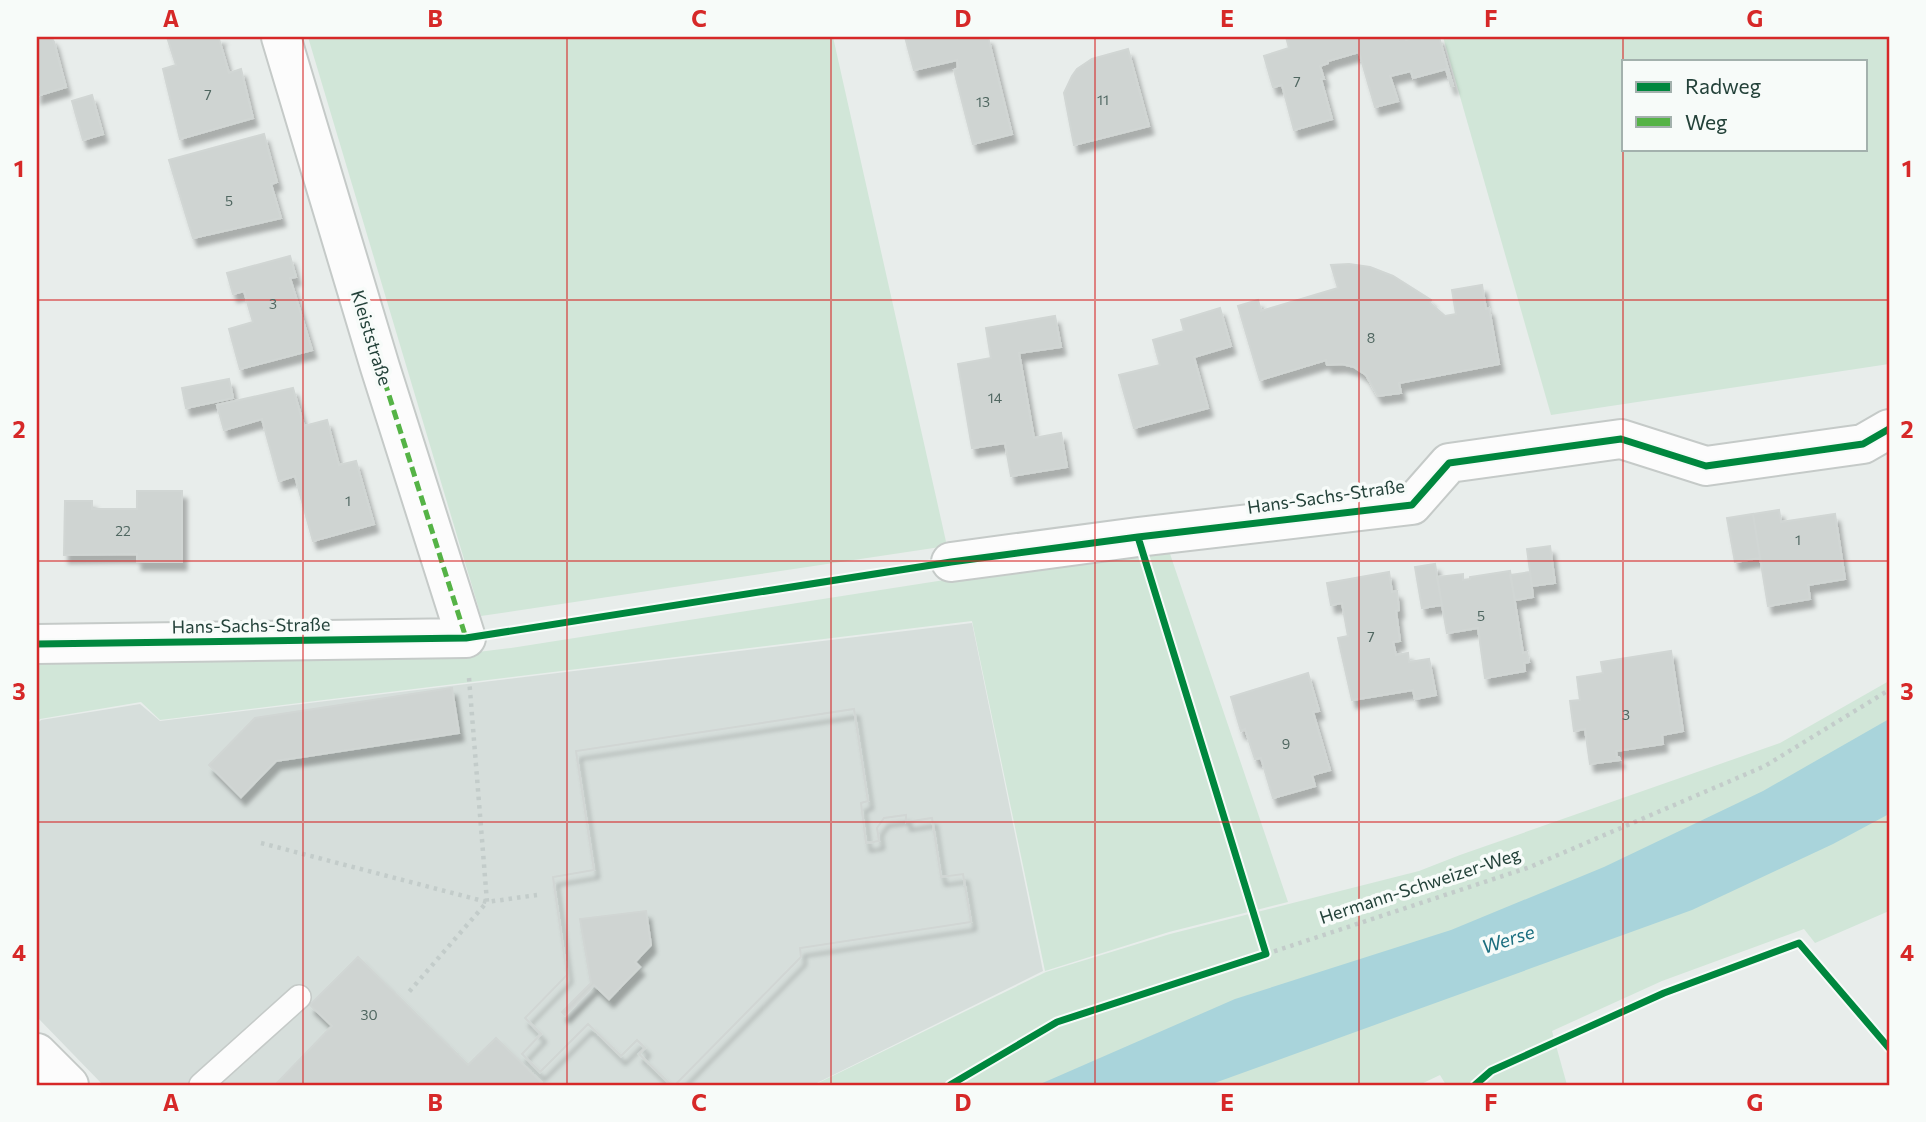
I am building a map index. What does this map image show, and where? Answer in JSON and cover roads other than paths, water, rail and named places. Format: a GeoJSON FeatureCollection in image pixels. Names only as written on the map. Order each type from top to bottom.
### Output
{"type":"FeatureCollection","features":[{"type":"Feature","properties":{"kind":"street","name":"Kleiststraße"},"geometry":{"type":"LineString","coordinates":[[281,37],[380,367],[466,638]]}},
{"type":"Feature","properties":{"kind":"street","name":"Hans-Sachs-Straße"},"geometry":{"type":"LineString","coordinates":[[951,562],[1152,535],[1412,505],[1449,463],[1462,461],[1621,439],[1706,466],[1863,444],[1889,429]]}},
{"type":"Feature","properties":{"kind":"street","name":"Hans-Sachs-Straße"},"geometry":{"type":"LineString","coordinates":[[37,644],[466,638]]}},
{"type":"Feature","properties":{"kind":"street"},"geometry":{"type":"LineString","coordinates":[[37,1053],[69,1085]]}},
{"type":"Feature","properties":{"kind":"lane"},"geometry":{"type":"LineString","coordinates":[[201,1085],[299,997]]}},
{"type":"Feature","properties":{"kind":"water","name":"Werse"},"geometry":{"type":"Polygon","coordinates":[[[1889,719],[1889,814],[1833,844],[1692,910],[1209,1085],[1038,1085],[1235,999],[1451,930],[1604,867],[1763,791],[1889,719]]]}}]}
